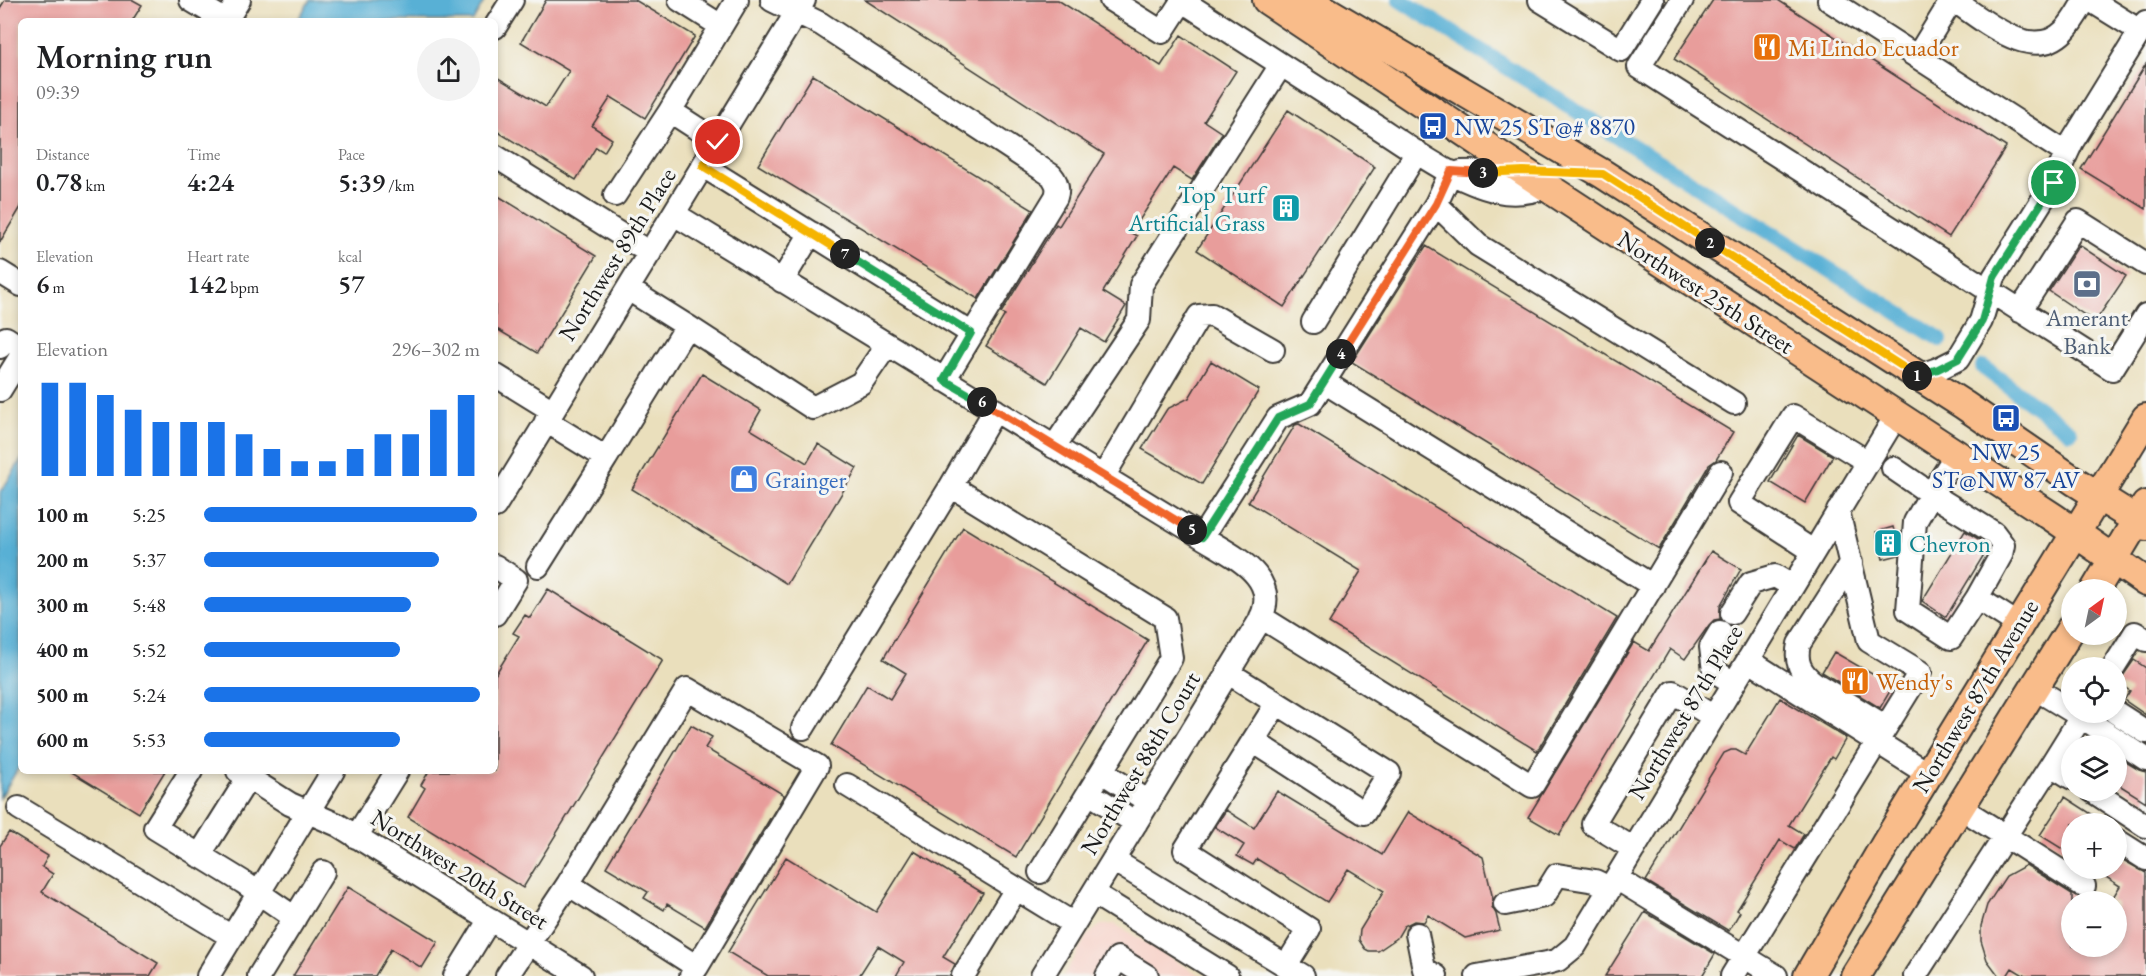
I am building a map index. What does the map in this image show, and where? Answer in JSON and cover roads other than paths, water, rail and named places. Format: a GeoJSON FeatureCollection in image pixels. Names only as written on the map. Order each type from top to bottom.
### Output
{"type":"FeatureCollection","features":[{"type":"Feature","properties":{"kind":"main road","name":"Northwest 25th Street"},"geometry":{"type":"LineString","coordinates":[[1267,0],[2146,582]]}},
{"type":"Feature","properties":{"kind":"main road","name":"Northwest 25th Street"},"geometry":{"type":"LineString","coordinates":[[1308,0],[1603,174],[1964,405],[2098,496],[2143,517]]}},
{"type":"Feature","properties":{"kind":"main road"},"geometry":{"type":"LineString","coordinates":[[1523,171],[1603,174]]}},
{"type":"Feature","properties":{"kind":"main road","name":"Northwest 87th Avenue"},"geometry":{"type":"LineString","coordinates":[[1808,976],[1928,774],[2146,418]]}},
{"type":"Feature","properties":{"kind":"main road"},"geometry":{"type":"LineString","coordinates":[[2101,579],[2143,517]]}},
{"type":"Feature","properties":{"kind":"main road","name":"Northwest 87th Avenue"},"geometry":{"type":"LineString","coordinates":[[1854,976],[2061,645]]}},
{"type":"Feature","properties":{"kind":"main road"},"geometry":{"type":"LineString","coordinates":[[1838,924],[1838,947],[1842,962],[1854,976]]}},
{"type":"Feature","properties":{"kind":"street"},"geometry":{"type":"LineString","coordinates":[[191,0],[221,18]]}},
{"type":"Feature","properties":{"kind":"street"},"geometry":{"type":"LineString","coordinates":[[228,18],[239,0]]}},
{"type":"Feature","properties":{"kind":"street"},"geometry":{"type":"LineString","coordinates":[[498,22],[512,0]]}},
{"type":"Feature","properties":{"kind":"street"},"geometry":{"type":"LineString","coordinates":[[680,0],[721,26]]}},
{"type":"Feature","properties":{"kind":"street"},"geometry":{"type":"LineString","coordinates":[[615,195],[670,111],[737,0]]}},
{"type":"Feature","properties":{"kind":"street"},"geometry":{"type":"LineString","coordinates":[[772,0],[800,6],[821,24],[1056,180],[1058,191],[1056,197],[944,380]]}},
{"type":"Feature","properties":{"kind":"street"},"geometry":{"type":"LineString","coordinates":[[1111,0],[1162,32],[1181,0],[1417,152],[1473,184],[1499,192],[1529,192],[1547,187]]}},
{"type":"Feature","properties":{"kind":"street"},"geometry":{"type":"LineString","coordinates":[[1540,0],[1621,50],[1644,3]]}},
{"type":"Feature","properties":{"kind":"street"},"geometry":{"type":"LineString","coordinates":[[1682,0],[1639,67],[2112,369],[2146,315]]}},
{"type":"Feature","properties":{"kind":"street"},"geometry":{"type":"LineString","coordinates":[[1829,0],[2066,153]]}},
{"type":"Feature","properties":{"kind":"street"},"geometry":{"type":"LineString","coordinates":[[1917,57],[1952,0],[2012,37],[2025,42],[2043,43],[2049,42],[2063,32],[2085,0]]}},
{"type":"Feature","properties":{"kind":"street"},"geometry":{"type":"LineString","coordinates":[[1964,405],[1957,384],[1958,359],[1982,321],[1994,277],[2054,183],[2066,153],[2143,26],[2090,0]]}},
{"type":"Feature","properties":{"kind":"street","name":"Northwest 89th Place"},"geometry":{"type":"LineString","coordinates":[[498,501],[800,6]]}},
{"type":"Feature","properties":{"kind":"street"},"geometry":{"type":"LineString","coordinates":[[1054,447],[1139,320],[1141,285],[1281,64]]}},
{"type":"Feature","properties":{"kind":"street"},"geometry":{"type":"LineString","coordinates":[[670,111],[718,142]]}},
{"type":"Feature","properties":{"kind":"street"},"geometry":{"type":"LineString","coordinates":[[1312,322],[1417,152]]}},
{"type":"Feature","properties":{"kind":"street"},"geometry":{"type":"LineString","coordinates":[[498,158],[650,253]]}},
{"type":"Feature","properties":{"kind":"street"},"geometry":{"type":"LineString","coordinates":[[703,166],[971,333]]}},
{"type":"Feature","properties":{"kind":"street"},"geometry":{"type":"LineString","coordinates":[[1451,171],[1481,173],[1523,171]]}},
{"type":"Feature","properties":{"kind":"street"},"geometry":{"type":"LineString","coordinates":[[674,214],[1202,537],[1278,418],[1310,404],[1436,204],[1451,171]]}},
{"type":"Feature","properties":{"kind":"street"},"geometry":{"type":"LineString","coordinates":[[1436,204],[1478,245],[1734,404]]}},
{"type":"Feature","properties":{"kind":"street"},"geometry":{"type":"LineString","coordinates":[[2020,311],[2078,220],[2146,264]]}},
{"type":"Feature","properties":{"kind":"street"},"geometry":{"type":"LineString","coordinates":[[782,280],[811,233]]}},
{"type":"Feature","properties":{"kind":"street"},"geometry":{"type":"LineString","coordinates":[[0,272],[18,283]]}},
{"type":"Feature","properties":{"kind":"street"},"geometry":{"type":"LineString","coordinates":[[628,289],[813,408],[861,383],[887,345]]}},
{"type":"Feature","properties":{"kind":"street"},"geometry":{"type":"LineString","coordinates":[[1103,477],[1199,316],[1212,315],[1273,350]]}},
{"type":"Feature","properties":{"kind":"street"},"geometry":{"type":"LineString","coordinates":[[538,566],[687,326]]}},
{"type":"Feature","properties":{"kind":"street"},"geometry":{"type":"LineString","coordinates":[[1917,376],[1958,359]]}},
{"type":"Feature","properties":{"kind":"street"},"geometry":{"type":"LineString","coordinates":[[0,390],[18,361]]}},
{"type":"Feature","properties":{"kind":"street"},"geometry":{"type":"LineString","coordinates":[[498,377],[606,458]]}},
{"type":"Feature","properties":{"kind":"street"},"geometry":{"type":"LineString","coordinates":[[1324,382],[1653,586]]}},
{"type":"Feature","properties":{"kind":"street"},"geometry":{"type":"LineString","coordinates":[[803,728],[995,411]]}},
{"type":"Feature","properties":{"kind":"street"},"geometry":{"type":"LineString","coordinates":[[1813,551],[1739,503],[1793,416],[1868,462]]}},
{"type":"Feature","properties":{"kind":"street","name":"Northwest 87th Place"},"geometry":{"type":"LineString","coordinates":[[1477,976],[1547,963],[1563,956],[1575,946],[1896,416]]}},
{"type":"Feature","properties":{"kind":"street"},"geometry":{"type":"LineString","coordinates":[[1893,468],[1931,494],[1994,533],[2003,545],[2001,555],[1951,639],[1908,610],[1915,522],[1931,494],[1956,455]]}},
{"type":"Feature","properties":{"kind":"street"},"geometry":{"type":"LineString","coordinates":[[1261,617],[1532,786],[1721,472]]}},
{"type":"Feature","properties":{"kind":"street"},"geometry":{"type":"LineString","coordinates":[[951,486],[1165,618],[1171,658],[1040,872]]}},
{"type":"Feature","properties":{"kind":"street"},"geometry":{"type":"LineString","coordinates":[[1732,976],[1920,672],[1869,640],[1838,511]]}},
{"type":"Feature","properties":{"kind":"street","name":"Northwest 88th Court"},"geometry":{"type":"LineString","coordinates":[[1042,976],[1261,617],[1266,602],[1266,593],[1257,575],[1236,558],[1202,537]]}},
{"type":"Feature","properties":{"kind":"street"},"geometry":{"type":"LineString","coordinates":[[1851,563],[1799,644],[1798,666],[1804,675],[1881,734],[1928,774]]}},
{"type":"Feature","properties":{"kind":"street"},"geometry":{"type":"LineString","coordinates":[[498,568],[516,580],[498,609]]}},
{"type":"Feature","properties":{"kind":"street"},"geometry":{"type":"LineString","coordinates":[[1734,683],[1714,671],[1711,647],[1751,583],[1775,576],[1792,586]]}},
{"type":"Feature","properties":{"kind":"street"},"geometry":{"type":"LineString","coordinates":[[1977,598],[2019,625]]}},
{"type":"Feature","properties":{"kind":"street"},"geometry":{"type":"LineString","coordinates":[[2120,657],[2135,633],[2146,640]]}},
{"type":"Feature","properties":{"kind":"street"},"geometry":{"type":"LineString","coordinates":[[1748,660],[1881,734]]}},
{"type":"Feature","properties":{"kind":"street"},"geometry":{"type":"LineString","coordinates":[[1227,672],[1389,773],[1364,813],[1253,741]]}},
{"type":"Feature","properties":{"kind":"street"},"geometry":{"type":"LineString","coordinates":[[2034,688],[2061,703]]}},
{"type":"Feature","properties":{"kind":"street"},"geometry":{"type":"LineString","coordinates":[[507,976],[568,884],[687,689],[817,766],[694,971],[568,884]]}},
{"type":"Feature","properties":{"kind":"street"},"geometry":{"type":"LineString","coordinates":[[1634,849],[1593,824],[1673,692],[1714,717]]}},
{"type":"Feature","properties":{"kind":"street"},"geometry":{"type":"LineString","coordinates":[[1113,860],[1295,971],[1309,929],[1185,850],[1278,703]]}},
{"type":"Feature","properties":{"kind":"street"},"geometry":{"type":"LineString","coordinates":[[2127,720],[2146,732]]}},
{"type":"Feature","properties":{"kind":"street"},"geometry":{"type":"LineString","coordinates":[[1915,976],[2051,765],[2073,723]]}},
{"type":"Feature","properties":{"kind":"street"},"geometry":{"type":"LineString","coordinates":[[2093,723],[2146,759]]}},
{"type":"Feature","properties":{"kind":"street"},"geometry":{"type":"LineString","coordinates":[[2051,765],[2061,771]]}},
{"type":"Feature","properties":{"kind":"street"},"geometry":{"type":"LineString","coordinates":[[1102,772],[1149,802]]}},
{"type":"Feature","properties":{"kind":"street"},"geometry":{"type":"LineString","coordinates":[[189,774],[155,828],[295,918]]}},
{"type":"Feature","properties":{"kind":"street"},"geometry":{"type":"LineString","coordinates":[[199,856],[243,774]]}},
{"type":"Feature","properties":{"kind":"street","name":"Northwest 20th Street"},"geometry":{"type":"LineString","coordinates":[[243,774],[290,804],[338,825],[581,976]]}},
{"type":"Feature","properties":{"kind":"street"},"geometry":{"type":"LineString","coordinates":[[208,976],[331,774]]}},
{"type":"Feature","properties":{"kind":"street"},"geometry":{"type":"LineString","coordinates":[[356,837],[395,774]]}},
{"type":"Feature","properties":{"kind":"street"},"geometry":{"type":"LineString","coordinates":[[847,785],[1074,924]]}},
{"type":"Feature","properties":{"kind":"street"},"geometry":{"type":"LineString","coordinates":[[1089,793],[1136,823]]}},
{"type":"Feature","properties":{"kind":"street"},"geometry":{"type":"LineString","coordinates":[[2108,801],[2146,826]]}},
{"type":"Feature","properties":{"kind":"street"},"geometry":{"type":"LineString","coordinates":[[19,808],[232,937]]}},
{"type":"Feature","properties":{"kind":"street"},"geometry":{"type":"LineString","coordinates":[[1961,808],[2084,886]]}},
{"type":"Feature","properties":{"kind":"street"},"geometry":{"type":"LineString","coordinates":[[2127,847],[2146,859]]}},
{"type":"Feature","properties":{"kind":"street"},"geometry":{"type":"LineString","coordinates":[[259,976],[323,872]]}},
{"type":"Feature","properties":{"kind":"street"},"geometry":{"type":"LineString","coordinates":[[1505,904],[1544,896],[1557,875],[1613,883],[1776,976]]}},
{"type":"Feature","properties":{"kind":"street"},"geometry":{"type":"LineString","coordinates":[[963,976],[1016,889]]}},
{"type":"Feature","properties":{"kind":"street"},"geometry":{"type":"LineString","coordinates":[[1093,893],[1227,976]]}},
{"type":"Feature","properties":{"kind":"street"},"geometry":{"type":"LineString","coordinates":[[455,976],[490,919]]}},
{"type":"Feature","properties":{"kind":"street"},"geometry":{"type":"LineString","coordinates":[[1418,934],[1424,969],[1436,976]]}},
{"type":"Feature","properties":{"kind":"street"},"geometry":{"type":"LineString","coordinates":[[1107,976],[1118,958],[1147,976]]}},
{"type":"Feature","properties":{"kind":"water"},"geometry":{"type":"Polygon","coordinates":[[[310,0],[485,0],[475,18],[299,18],[310,0]]]}},
{"type":"Feature","properties":{"kind":"water"},"geometry":{"type":"Polygon","coordinates":[[[18,465],[18,769],[0,798],[0,493],[18,465]]]}},
{"type":"Feature","properties":{"kind":"waterway"},"geometry":{"type":"LineString","coordinates":[[1400,0],[1940,339]]}},
{"type":"Feature","properties":{"kind":"waterway"},"geometry":{"type":"LineString","coordinates":[[1983,367],[2070,432]]}},
{"type":"Feature","properties":{"kind":"place","name":"Mi Lindo Ecuador"},"geometry":{"type":"Point","coordinates":[1767,47]}},
{"type":"Feature","properties":{"kind":"place","name":"NW 25 ST@# 8870"},"geometry":{"type":"Point","coordinates":[1433,126]}},
{"type":"Feature","properties":{"kind":"place","name":"Top Turf Artificial Grass"},"geometry":{"type":"Point","coordinates":[1286,208]}},
{"type":"Feature","properties":{"kind":"place","name":"Amerant Bank"},"geometry":{"type":"Point","coordinates":[2087,284]}},
{"type":"Feature","properties":{"kind":"place","name":"NW 25 ST@NW 87 AV"},"geometry":{"type":"Point","coordinates":[2006,418]}},
{"type":"Feature","properties":{"kind":"place","name":"Grainger"},"geometry":{"type":"Point","coordinates":[744,479]}},
{"type":"Feature","properties":{"kind":"place","name":"Chevron"},"geometry":{"type":"Point","coordinates":[1888,543]}},
{"type":"Feature","properties":{"kind":"place","name":"Wendy's"},"geometry":{"type":"Point","coordinates":[1855,681]}}]}
